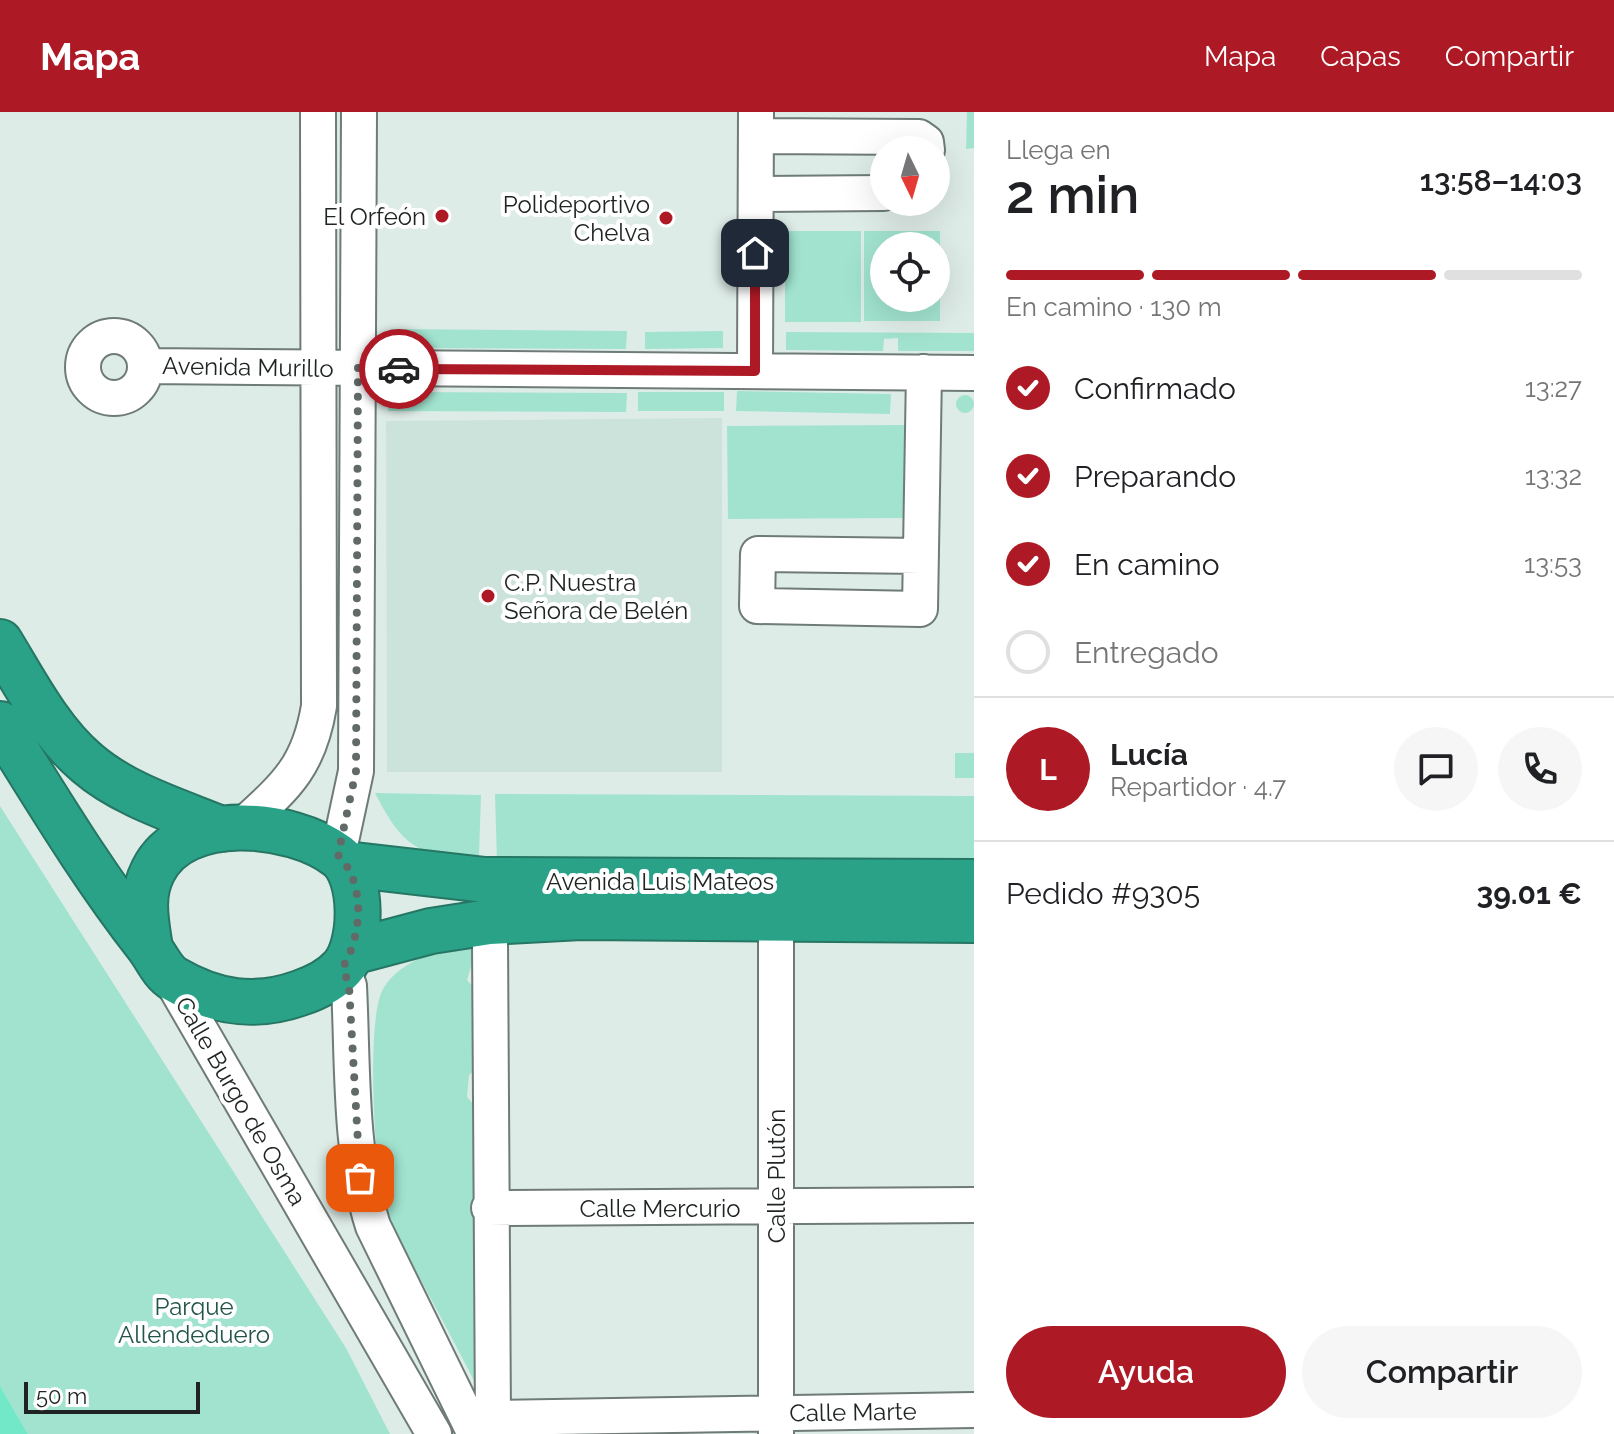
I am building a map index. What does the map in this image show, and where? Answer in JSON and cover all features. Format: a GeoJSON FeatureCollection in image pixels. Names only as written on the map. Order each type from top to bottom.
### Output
{"type":"FeatureCollection","features":[{"type":"Feature","properties":{"kind":"highway"},"geometry":{"type":"LineString","coordinates":[[0,642],[43,712],[87,763],[142,796],[231,827],[311,841],[342,860],[356,897],[360,954],[307,991],[274,1002],[221,1001],[159,962],[121,913],[0,724]]}},
{"type":"Feature","properties":{"kind":"highway"},"geometry":{"type":"LineString","coordinates":[[159,962],[144,911],[146,891],[153,871],[177,843],[231,827]]}},
{"type":"Feature","properties":{"kind":"highway","name":"Avenida Luis Mateos"},"geometry":{"type":"LineString","coordinates":[[342,860],[485,880],[974,882]]}},
{"type":"Feature","properties":{"kind":"highway","name":"Avenida Luis Mateos"},"geometry":{"type":"LineString","coordinates":[[360,954],[431,931],[489,922],[581,917],[974,920]]}},
{"type":"Feature","properties":{"kind":"street"},"geometry":{"type":"LineString","coordinates":[[231,827],[274,797],[305,759],[317,718],[318,112]]}},
{"type":"Feature","properties":{"kind":"street"},"geometry":{"type":"LineString","coordinates":[[342,860],[356,771],[359,112]]}},
{"type":"Feature","properties":{"kind":"street"},"geometry":{"type":"LineString","coordinates":[[755,371],[756,124],[906,136]]}},
{"type":"Feature","properties":{"kind":"street"},"geometry":{"type":"LineString","coordinates":[[756,194],[870,193]]}},
{"type":"Feature","properties":{"kind":"street","name":"Avenida Murillo"},"geometry":{"type":"LineString","coordinates":[[146,366],[974,373]]}},
{"type":"Feature","properties":{"kind":"street"},"geometry":{"type":"LineString","coordinates":[[921,556],[758,554],[757,606],[920,609],[921,556],[924,372]]}},
{"type":"Feature","properties":{"kind":"street","name":"Calle Plutón"},"geometry":{"type":"LineString","coordinates":[[776,919],[776,1423]]}},
{"type":"Feature","properties":{"kind":"street"},"geometry":{"type":"LineString","coordinates":[[484,1426],[490,941]]}},
{"type":"Feature","properties":{"kind":"street"},"geometry":{"type":"LineString","coordinates":[[352,1044],[362,997],[360,954]]}},
{"type":"Feature","properties":{"kind":"street"},"geometry":{"type":"LineString","coordinates":[[360,954],[349,986],[358,1153],[369,1214],[484,1426]]}},
{"type":"Feature","properties":{"kind":"street","name":"Calle Burgo de Osma"},"geometry":{"type":"LineString","coordinates":[[159,962],[434,1434]]}},
{"type":"Feature","properties":{"kind":"street","name":"Calle Mercurio"},"geometry":{"type":"LineString","coordinates":[[489,1208],[974,1205]]}},
{"type":"Feature","properties":{"kind":"street","name":"Calle Marte"},"geometry":{"type":"LineString","coordinates":[[484,1426],[776,1423],[974,1410]]}},
{"type":"Feature","properties":{"kind":"shaded area","name":"C.P. Nuestra Señora de Belén"},"geometry":{"type":"Polygon","coordinates":[[[722,418],[722,772],[387,772],[386,421],[722,418]]]}},
{"type":"Feature","properties":{"kind":"shaded area"},"geometry":{"type":"Polygon","coordinates":[[[0,1386],[28,1434],[0,1434],[0,1386]]]}},
{"type":"Feature","properties":{"kind":"green space"},"geometry":{"type":"Polygon","coordinates":[[[967,112],[974,112],[974,148],[966,149],[967,112]]]}},
{"type":"Feature","properties":{"kind":"green space"},"geometry":{"type":"Polygon","coordinates":[[[785,231],[861,231],[861,322],[785,322],[785,231]]]}},
{"type":"Feature","properties":{"kind":"green space"},"geometry":{"type":"Polygon","coordinates":[[[864,231],[940,231],[870,232],[870,312],[940,312],[940,321],[864,321],[864,231]]]}},
{"type":"Feature","properties":{"kind":"green space"},"geometry":{"type":"Polygon","coordinates":[[[391,329],[627,331],[626,349],[391,348],[391,329]]]}},
{"type":"Feature","properties":{"kind":"green space"},"geometry":{"type":"Polygon","coordinates":[[[723,331],[723,348],[645,349],[645,332],[723,331]]]}},
{"type":"Feature","properties":{"kind":"green space"},"geometry":{"type":"Polygon","coordinates":[[[786,332],[974,333],[974,351],[898,351],[898,338],[884,339],[883,351],[786,350],[786,332]]]}},
{"type":"Feature","properties":{"kind":"green space"},"geometry":{"type":"Polygon","coordinates":[[[737,391],[891,394],[890,414],[736,411],[737,391]]]}},
{"type":"Feature","properties":{"kind":"green space"},"geometry":{"type":"Polygon","coordinates":[[[388,392],[627,393],[626,412],[388,411],[388,392]]]}},
{"type":"Feature","properties":{"kind":"green space"},"geometry":{"type":"Polygon","coordinates":[[[638,392],[724,392],[724,411],[638,411],[638,392]]]}},
{"type":"Feature","properties":{"kind":"green space"},"geometry":{"type":"Polygon","coordinates":[[[961,395],[969,395],[974,404],[972,411],[961,413],[956,408],[956,400],[961,395]]]}},
{"type":"Feature","properties":{"kind":"green space"},"geometry":{"type":"Polygon","coordinates":[[[908,425],[908,518],[728,519],[727,426],[908,425]]]}},
{"type":"Feature","properties":{"kind":"green space"},"geometry":{"type":"Polygon","coordinates":[[[955,753],[974,753],[974,778],[955,778],[955,753]]]}},
{"type":"Feature","properties":{"kind":"green space"},"geometry":{"type":"Polygon","coordinates":[[[375,793],[481,795],[479,855],[441,855],[414,845],[394,825],[375,793]]]}},
{"type":"Feature","properties":{"kind":"green space"},"geometry":{"type":"Polygon","coordinates":[[[495,794],[974,796],[974,865],[497,863],[495,794]]]}},
{"type":"Feature","properties":{"kind":"green space","name":"Parque Allendeduero"},"geometry":{"type":"Polygon","coordinates":[[[0,806],[346,1348],[390,1434],[28,1434],[0,1386],[0,806]]]}},
{"type":"Feature","properties":{"kind":"green space"},"geometry":{"type":"Polygon","coordinates":[[[478,944],[467,980],[478,993],[475,1070],[469,1075],[467,1097],[481,1112],[480,1229],[473,1243],[482,1249],[483,1280],[475,1289],[485,1306],[485,1402],[387,1212],[380,1183],[373,1093],[375,1030],[383,989],[401,969],[425,956],[478,944]]]}},
{"type":"Feature","properties":{"kind":"way so far"},"geometry":{"type":"LineString","coordinates":[[360,1178],[349,986],[343,967],[352,952],[358,930],[356,897],[352,878],[338,855],[356,771],[358,368],[399,369]]}},
{"type":"Feature","properties":{"kind":"place","name":"El Orfeón"},"geometry":{"type":"Point","coordinates":[442,216]}},
{"type":"Feature","properties":{"kind":"place","name":"Polideportivo Chelva"},"geometry":{"type":"Point","coordinates":[666,218]}},
{"type":"Feature","properties":{"kind":"place","name":"C.P. Nuestra Señora de Belén"},"geometry":{"type":"Point","coordinates":[488,596]}},
{"type":"Feature","properties":{"kind":"route"},"geometry":{"type":"LineString","coordinates":[[399,369],[755,371],[755,253]]}}]}
